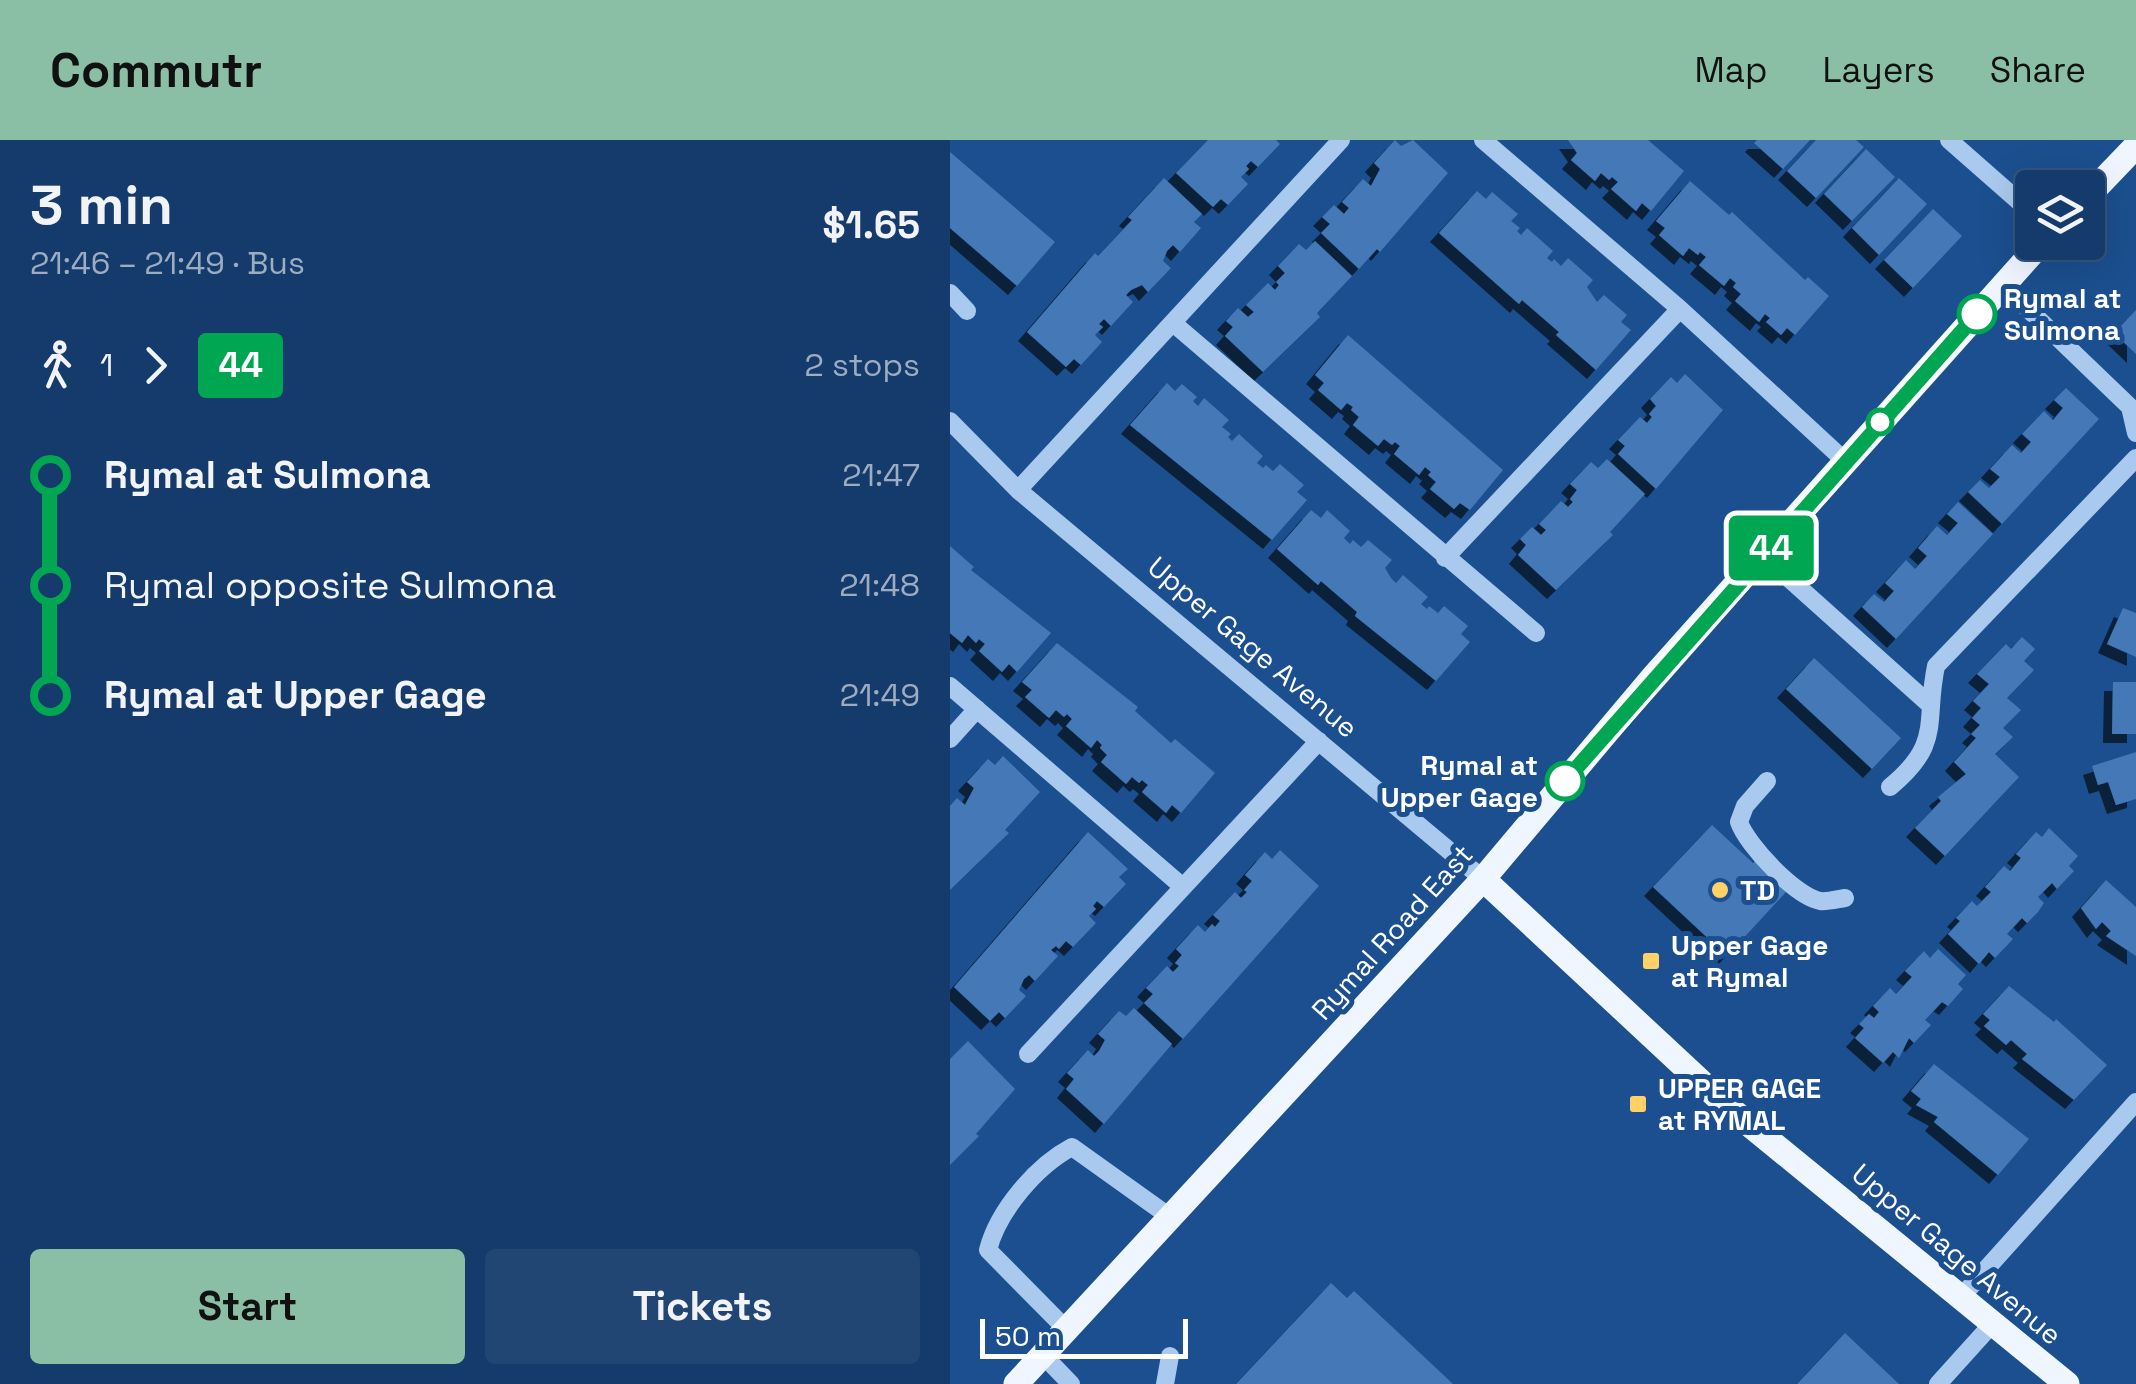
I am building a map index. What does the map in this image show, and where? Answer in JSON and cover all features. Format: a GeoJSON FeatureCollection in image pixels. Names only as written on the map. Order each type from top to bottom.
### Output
{"type":"FeatureCollection","features":[{"type":"Feature","properties":{"kind":"main road"},"geometry":{"type":"LineString","coordinates":[[2105,178],[2136,146]]}},
{"type":"Feature","properties":{"kind":"main road","name":"Rymal Road East"},"geometry":{"type":"LineString","coordinates":[[1016,1384],[1482,879],[1654,676],[2026,260]]}},
{"type":"Feature","properties":{"kind":"main road","name":"Upper Gage Avenue"},"geometry":{"type":"LineString","coordinates":[[1482,879],[1728,1107],[2067,1384]]}},
{"type":"Feature","properties":{"kind":"street"},"geometry":{"type":"LineString","coordinates":[[1018,490],[1341,140]]}},
{"type":"Feature","properties":{"kind":"street"},"geometry":{"type":"LineString","coordinates":[[1483,140],[1680,309],[1845,462]]}},
{"type":"Feature","properties":{"kind":"street"},"geometry":{"type":"LineString","coordinates":[[1950,140],[2015,197]]}},
{"type":"Feature","properties":{"kind":"street"},"geometry":{"type":"LineString","coordinates":[[2003,285],[2130,406],[2136,434]]}},
{"type":"Feature","properties":{"kind":"street"},"geometry":{"type":"LineString","coordinates":[[950,294],[967,312]]}},
{"type":"Feature","properties":{"kind":"street"},"geometry":{"type":"LineString","coordinates":[[1445,558],[1680,309]]}},
{"type":"Feature","properties":{"kind":"street"},"geometry":{"type":"LineString","coordinates":[[1174,323],[1536,632]]}},
{"type":"Feature","properties":{"kind":"street","name":"Upper Gage Avenue"},"geometry":{"type":"LineString","coordinates":[[950,421],[1018,490],[1482,879]]}},
{"type":"Feature","properties":{"kind":"street"},"geometry":{"type":"LineString","coordinates":[[1928,704],[1936,666],[2136,458]]}},
{"type":"Feature","properties":{"kind":"street"},"geometry":{"type":"LineString","coordinates":[[1764,556],[1928,704],[1932,714],[1928,744],[1912,769],[1890,787]]}},
{"type":"Feature","properties":{"kind":"street"},"geometry":{"type":"LineString","coordinates":[[950,686],[1184,887]]}},
{"type":"Feature","properties":{"kind":"street"},"geometry":{"type":"LineString","coordinates":[[950,740],[977,709]]}},
{"type":"Feature","properties":{"kind":"street"},"geometry":{"type":"LineString","coordinates":[[1028,1054],[1319,741]]}},
{"type":"Feature","properties":{"kind":"street"},"geometry":{"type":"LineString","coordinates":[[1767,781],[1745,806],[1739,822],[1745,838],[1804,893],[1822,902],[1845,898]]}},
{"type":"Feature","properties":{"kind":"street"},"geometry":{"type":"LineString","coordinates":[[1962,1296],[2136,1102]]}},
{"type":"Feature","properties":{"kind":"street"},"geometry":{"type":"LineString","coordinates":[[1066,1329],[988,1250],[993,1230],[1048,1160],[1072,1147],[1170,1217]]}},
{"type":"Feature","properties":{"kind":"street"},"geometry":{"type":"LineString","coordinates":[[1938,1384],[1994,1322]]}},
{"type":"Feature","properties":{"kind":"street"},"geometry":{"type":"LineString","coordinates":[[1043,1355],[1071,1384]]}},
{"type":"Feature","properties":{"kind":"street"},"geometry":{"type":"LineString","coordinates":[[1165,1384],[1170,1356]]}},
{"type":"Feature","properties":{"kind":"building"},"geometry":{"type":"Polygon","coordinates":[[[1208,140],[1276,140],[1280,144],[1258,167],[1251,161],[1246,166],[1249,169],[1241,177],[1248,184],[1228,205],[1221,199],[1213,207],[1176,173],[1208,140]]]}},
{"type":"Feature","properties":{"kind":"building"},"geometry":{"type":"Polygon","coordinates":[[[1395,140],[1401,146],[1413,140],[1448,173],[1380,252],[1377,249],[1359,269],[1321,233],[1330,224],[1322,217],[1334,205],[1344,214],[1349,208],[1342,202],[1363,179],[1371,186],[1380,169],[1374,163],[1395,140]]]}},
{"type":"Feature","properties":{"kind":"building"},"geometry":{"type":"Polygon","coordinates":[[[1568,140],[1648,140],[1684,171],[1651,211],[1642,203],[1636,211],[1611,189],[1618,182],[1612,177],[1609,180],[1601,173],[1595,181],[1571,160],[1577,153],[1568,140]]]}},
{"type":"Feature","properties":{"kind":"building"},"geometry":{"type":"Polygon","coordinates":[[[1810,140],[1783,169],[1754,143],[1810,140]]]}},
{"type":"Feature","properties":{"kind":"building"},"geometry":{"type":"Polygon","coordinates":[[[1816,140],[1856,140],[1864,147],[1816,198],[1787,171],[1816,140]]]}},
{"type":"Feature","properties":{"kind":"building"},"geometry":{"type":"Polygon","coordinates":[[[1866,149],[1895,177],[1852,221],[1824,194],[1866,149]]]}},
{"type":"Feature","properties":{"kind":"building"},"geometry":{"type":"Polygon","coordinates":[[[950,152],[1055,242],[1017,286],[950,228],[950,152]]]}},
{"type":"Feature","properties":{"kind":"building"},"geometry":{"type":"Polygon","coordinates":[[[1164,178],[1202,214],[1194,222],[1201,228],[1180,252],[1173,245],[1167,251],[1163,261],[1171,268],[1148,292],[1142,285],[1131,290],[1126,295],[1133,302],[1111,326],[1104,319],[1099,324],[1103,327],[1095,335],[1102,342],[1081,365],[1074,359],[1066,367],[1027,332],[1095,253],[1098,256],[1132,220],[1128,217],[1164,178]]]}},
{"type":"Feature","properties":{"kind":"building"},"geometry":{"type":"Polygon","coordinates":[[[1899,178],[1927,204],[1879,255],[1852,228],[1899,178]]]}},
{"type":"Feature","properties":{"kind":"building"},"geometry":{"type":"Polygon","coordinates":[[[1690,181],[1829,296],[1795,335],[1787,328],[1781,335],[1766,322],[1770,318],[1765,314],[1759,322],[1735,301],[1741,294],[1733,287],[1736,283],[1730,278],[1724,286],[1699,265],[1706,257],[1700,252],[1698,255],[1689,248],[1683,256],[1659,235],[1665,228],[1656,221],[1690,181]]]}},
{"type":"Feature","properties":{"kind":"building"},"geometry":{"type":"Polygon","coordinates":[[[1477,191],[1486,199],[1492,192],[1518,214],[1511,221],[1520,228],[1517,231],[1521,235],[1527,228],[1553,251],[1547,258],[1552,262],[1554,259],[1561,266],[1568,258],[1593,280],[1587,287],[1597,302],[1604,295],[1627,315],[1621,322],[1631,330],[1596,370],[1556,335],[1559,332],[1522,300],[1519,304],[1439,233],[1477,191]]]}},
{"type":"Feature","properties":{"kind":"building"},"geometry":{"type":"Polygon","coordinates":[[[1933,209],[1962,236],[1913,288],[1884,260],[1933,209]]]}},
{"type":"Feature","properties":{"kind":"building"},"geometry":{"type":"Polygon","coordinates":[[[1315,241],[1352,276],[1317,313],[1320,317],[1263,372],[1225,336],[1233,327],[1226,321],[1238,308],[1248,317],[1254,312],[1246,305],[1268,283],[1275,290],[1279,285],[1276,282],[1285,273],[1278,266],[1299,244],[1306,250],[1315,241]]]}},
{"type":"Feature","properties":{"kind":"building"},"geometry":{"type":"Polygon","coordinates":[[[2136,310],[2136,354],[2114,333],[2136,310]]]}},
{"type":"Feature","properties":{"kind":"building"},"geometry":{"type":"Polygon","coordinates":[[[1348,335],[1503,470],[1470,510],[1460,503],[1454,509],[1430,489],[1436,482],[1428,475],[1431,472],[1425,467],[1419,475],[1394,454],[1400,446],[1395,442],[1392,445],[1384,439],[1378,446],[1353,425],[1359,417],[1351,410],[1353,407],[1347,403],[1341,410],[1318,390],[1324,383],[1315,375],[1348,335]]]}},
{"type":"Feature","properties":{"kind":"building"},"geometry":{"type":"Polygon","coordinates":[[[1685,374],[1723,410],[1656,489],[1618,454],[1625,446],[1618,440],[1640,417],[1647,423],[1656,406],[1650,399],[1671,377],[1677,383],[1685,374]]]}},
{"type":"Feature","properties":{"kind":"building"},"geometry":{"type":"Polygon","coordinates":[[[1167,383],[1175,391],[1182,384],[1197,397],[1193,401],[1198,406],[1204,398],[1229,420],[1222,427],[1231,434],[1228,437],[1232,441],[1239,434],[1263,456],[1257,463],[1263,468],[1266,465],[1273,471],[1280,464],[1304,485],[1297,492],[1307,500],[1272,540],[1130,425],[1167,383]]]}},
{"type":"Feature","properties":{"kind":"building"},"geometry":{"type":"Polygon","coordinates":[[[2066,388],[2099,419],[2002,524],[1968,492],[1980,480],[1989,488],[2000,477],[1990,469],[2012,445],[2021,453],[2031,442],[2022,434],[2044,411],[2053,420],[2063,408],[2054,400],[2066,388]]]}},
{"type":"Feature","properties":{"kind":"building"},"geometry":{"type":"Polygon","coordinates":[[[1607,459],[1645,494],[1610,532],[1613,535],[1556,590],[1518,555],[1526,545],[1520,539],[1532,527],[1541,535],[1546,530],[1539,524],[1561,501],[1568,507],[1573,502],[1570,499],[1577,490],[1570,484],[1591,462],[1598,468],[1607,459]]]}},
{"type":"Feature","properties":{"kind":"building"},"geometry":{"type":"Polygon","coordinates":[[[1958,502],[1993,534],[1896,639],[1862,607],[1874,594],[1884,602],[1894,591],[1885,583],[1906,560],[1915,569],[1927,556],[1918,548],[1937,526],[1947,535],[1958,523],[1947,514],[1958,502]]]}},
{"type":"Feature","properties":{"kind":"building"},"geometry":{"type":"Polygon","coordinates":[[[1311,510],[1321,518],[1327,510],[1350,531],[1344,538],[1350,544],[1353,540],[1361,547],[1368,540],[1392,560],[1385,568],[1391,578],[1396,583],[1403,575],[1428,597],[1421,604],[1427,609],[1429,606],[1438,613],[1444,606],[1468,626],[1461,634],[1470,642],[1436,681],[1355,616],[1357,612],[1321,581],[1318,585],[1277,549],[1311,510]]]}},
{"type":"Feature","properties":{"kind":"building"},"geometry":{"type":"Polygon","coordinates":[[[950,546],[974,567],[971,570],[1051,633],[1017,672],[1009,664],[1002,672],[979,651],[985,644],[979,639],[976,643],[968,635],[962,643],[950,633],[950,546]]]}},
{"type":"Feature","properties":{"kind":"building"},"geometry":{"type":"Polygon","coordinates":[[[2123,608],[2136,613],[2136,657],[2107,644],[2123,608]]]}},
{"type":"Feature","properties":{"kind":"building"},"geometry":{"type":"Polygon","coordinates":[[[2022,637],[2035,649],[2024,661],[2034,670],[2007,698],[2021,710],[2003,728],[2013,737],[1995,754],[2019,777],[1945,856],[1915,828],[1941,801],[1938,797],[1966,774],[1954,762],[1976,738],[1971,734],[1980,725],[1972,718],[1981,708],[1973,701],[1989,684],[1977,674],[2006,644],[2011,649],[2022,637]]]}},
{"type":"Feature","properties":{"kind":"building"},"geometry":{"type":"Polygon","coordinates":[[[1057,643],[1138,707],[1135,711],[1171,743],[1175,739],[1215,773],[1181,813],[1172,805],[1166,813],[1142,792],[1148,785],[1142,780],[1139,783],[1132,777],[1126,784],[1101,762],[1107,755],[1097,740],[1091,748],[1066,726],[1072,719],[1067,714],[1064,717],[1056,710],[1049,718],[1025,697],[1032,690],[1022,682],[1057,643]]]}},
{"type":"Feature","properties":{"kind":"building"},"geometry":{"type":"Polygon","coordinates":[[[1814,658],[1901,738],[1872,769],[1786,689],[1814,658]]]}},
{"type":"Feature","properties":{"kind":"building"},"geometry":{"type":"Polygon","coordinates":[[[2113,682],[2136,682],[2136,734],[2112,734],[2113,682]]]}},
{"type":"Feature","properties":{"kind":"building"},"geometry":{"type":"Polygon","coordinates":[[[2136,752],[2136,799],[2116,805],[2108,782],[2098,785],[2092,766],[2136,752]]]}},
{"type":"Feature","properties":{"kind":"building"},"geometry":{"type":"Polygon","coordinates":[[[1003,756],[1040,792],[1005,830],[1009,833],[950,890],[950,806],[957,798],[965,805],[974,788],[967,782],[988,759],[995,765],[1003,756]]]}},
{"type":"Feature","properties":{"kind":"building","name":"TD"},"geometry":{"type":"Polygon","coordinates":[[[1712,825],[1753,863],[1766,848],[1778,860],[1766,873],[1786,892],[1727,956],[1653,887],[1712,825]]]}},
{"type":"Feature","properties":{"kind":"building"},"geometry":{"type":"Polygon","coordinates":[[[2049,828],[2078,856],[2069,866],[2074,871],[2057,889],[2052,883],[2038,897],[2044,903],[2038,912],[2027,923],[2022,918],[2007,934],[2013,939],[1995,958],[1989,952],[1979,964],[1948,934],[1960,921],[1956,918],[1972,901],[1977,906],[1991,892],[1985,887],[2004,866],[2010,871],[2021,858],[2016,854],[2036,832],[2042,837],[2049,828]]]}},
{"type":"Feature","properties":{"kind":"building"},"geometry":{"type":"Polygon","coordinates":[[[1088,832],[1128,869],[1119,877],[1126,884],[1104,907],[1097,901],[1089,916],[1096,923],[1073,947],[1066,941],[1059,949],[1056,946],[1051,950],[1058,956],[1035,981],[1029,975],[1024,979],[1019,990],[1026,996],[1005,1018],[999,1012],[990,1021],[954,987],[1088,832]]]}},
{"type":"Feature","properties":{"kind":"building"},"geometry":{"type":"Polygon","coordinates":[[[1280,850],[1319,886],[1183,1039],[1144,1003],[1153,994],[1146,988],[1167,966],[1173,972],[1179,966],[1175,963],[1182,955],[1176,949],[1198,925],[1205,932],[1212,924],[1215,927],[1220,921],[1213,915],[1235,892],[1241,898],[1247,892],[1244,890],[1252,881],[1245,875],[1265,852],[1272,859],[1280,850]]]}},
{"type":"Feature","properties":{"kind":"building"},"geometry":{"type":"Polygon","coordinates":[[[2106,880],[2136,907],[2136,956],[2106,936],[2111,931],[2102,922],[2096,929],[2081,908],[2106,880]]]}},
{"type":"Feature","properties":{"kind":"building"},"geometry":{"type":"Polygon","coordinates":[[[1938,949],[1966,975],[1958,984],[1963,989],[1948,1006],[1942,1002],[1925,1020],[1931,1025],[1914,1043],[1909,1038],[1899,1058],[1893,1052],[1883,1063],[1855,1038],[1864,1028],[1859,1024],[1869,1014],[1874,1018],[1879,1012],[1873,1006],[1890,988],[1896,994],[1912,977],[1905,971],[1924,951],[1930,958],[1938,949]]]}},
{"type":"Feature","properties":{"kind":"building"},"geometry":{"type":"Polygon","coordinates":[[[2009,986],[2054,1022],[2056,1019],[2107,1065],[2074,1100],[2022,1059],[2027,1054],[2011,1040],[2006,1045],[1984,1026],[1990,1020],[1983,1014],[2009,986]]]}},
{"type":"Feature","properties":{"kind":"building"},"geometry":{"type":"Polygon","coordinates":[[[1134,1008],[1172,1044],[1104,1124],[1066,1089],[1074,1079],[1067,1073],[1088,1050],[1094,1056],[1099,1051],[1105,1040],[1098,1034],[1119,1011],[1126,1016],[1134,1008]]]}},
{"type":"Feature","properties":{"kind":"building"},"geometry":{"type":"Polygon","coordinates":[[[968,1041],[1015,1089],[976,1134],[979,1136],[950,1165],[950,1059],[968,1041]]]}},
{"type":"Feature","properties":{"kind":"building"},"geometry":{"type":"Polygon","coordinates":[[[1934,1064],[2029,1139],[1998,1175],[1934,1122],[1938,1117],[1916,1105],[1921,1099],[1911,1091],[1934,1064]]]}},
{"type":"Feature","properties":{"kind":"building"},"geometry":{"type":"Polygon","coordinates":[[[1331,1283],[1347,1298],[1354,1291],[1453,1384],[1236,1384],[1331,1283]]]}},
{"type":"Feature","properties":{"kind":"building"},"geometry":{"type":"Polygon","coordinates":[[[1845,1333],[1899,1384],[1797,1384],[1845,1333]]]}},
{"type":"Feature","properties":{"kind":"bus line","name":"44"},"geometry":{"type":"LineString","coordinates":[[1565,781],[1977,314]]}},
{"type":"Feature","properties":{"kind":"place","name":"Rymal at Sulmona"},"geometry":{"type":"Point","coordinates":[1977,314]}},
{"type":"Feature","properties":{"kind":"place","name":"Rymal at Upper Gage"},"geometry":{"type":"Point","coordinates":[1565,781]}},
{"type":"Feature","properties":{"kind":"place","name":"TD"},"geometry":{"type":"Point","coordinates":[1720,890]}},
{"type":"Feature","properties":{"kind":"place","name":"Upper Gage at Rymal"},"geometry":{"type":"Point","coordinates":[1651,961]}},
{"type":"Feature","properties":{"kind":"place","name":"UPPER GAGE at RYMAL"},"geometry":{"type":"Point","coordinates":[1638,1104]}}]}
